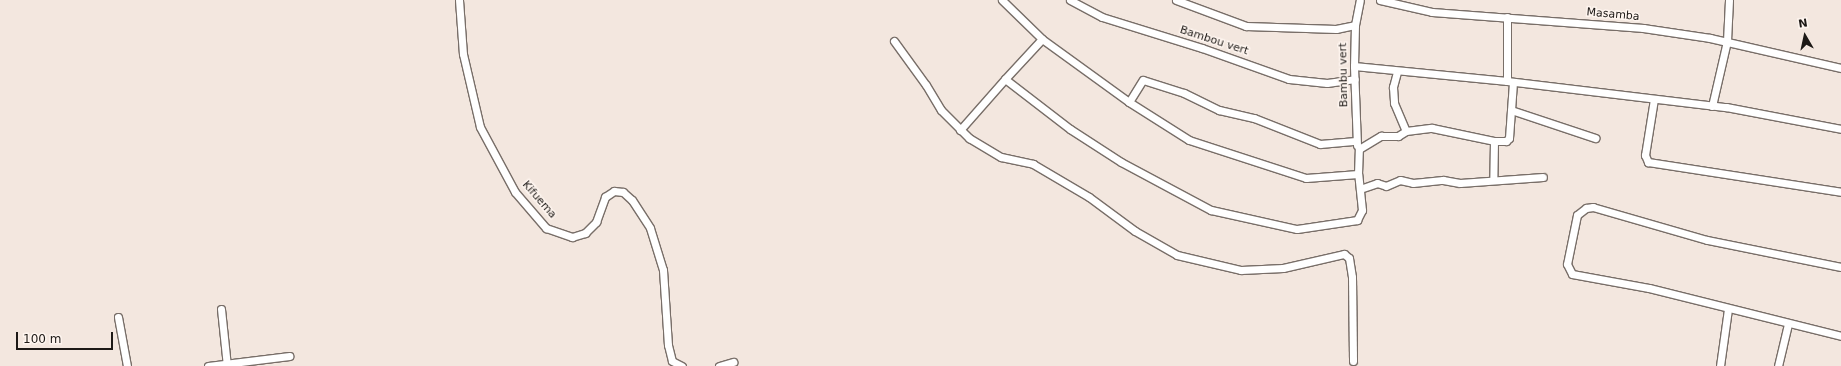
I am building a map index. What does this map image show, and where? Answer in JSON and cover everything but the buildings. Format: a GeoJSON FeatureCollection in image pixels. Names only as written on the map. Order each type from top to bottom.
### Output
{"type":"FeatureCollection","features":[{"type":"Feature","properties":{"kind":"street","name":"Kifuema"},"geometry":{"type":"LineString","coordinates":[[459,0],[463,54],[480,126],[515,192],[546,228],[572,237],[585,233],[596,222],[605,197],[614,192],[623,192],[632,200],[650,228],[663,270],[668,345],[672,361],[682,366]]}},
{"type":"Feature","properties":{"kind":"street"},"geometry":{"type":"LineString","coordinates":[[1002,0],[1042,40],[1129,102],[1189,140],[1306,178],[1358,174]]}},
{"type":"Feature","properties":{"kind":"street","name":"Bambou vert"},"geometry":{"type":"LineString","coordinates":[[1070,0],[1102,17],[1202,48],[1289,78],[1327,84],[1355,79]]}},
{"type":"Feature","properties":{"kind":"street"},"geometry":{"type":"LineString","coordinates":[[1176,0],[1246,26],[1336,29],[1355,25]]}},
{"type":"Feature","properties":{"kind":"street","name":"Bambu vert"},"geometry":{"type":"LineString","coordinates":[[1359,149],[1356,141],[1354,66],[1355,25],[1360,0]]}},
{"type":"Feature","properties":{"kind":"street","name":"Masamba"},"geometry":{"type":"LineString","coordinates":[[1380,0],[1432,12],[1643,28],[1727,41],[1841,68]]}},
{"type":"Feature","properties":{"kind":"street"},"geometry":{"type":"LineString","coordinates":[[1712,106],[1727,41],[1729,0]]}},
{"type":"Feature","properties":{"kind":"street"},"geometry":{"type":"LineString","coordinates":[[1005,79],[1070,129],[1121,162],[1211,210],[1297,229],[1357,220],[1362,210],[1358,174],[1359,149],[1381,136],[1398,136],[1406,131],[1443,129],[1494,141],[1508,140],[1510,81],[1507,17]]}},
{"type":"Feature","properties":{"kind":"street"},"geometry":{"type":"LineString","coordinates":[[960,130],[1042,40]]}},
{"type":"Feature","properties":{"kind":"street"},"geometry":{"type":"LineString","coordinates":[[894,41],[926,85],[941,110],[969,138],[1001,157],[1033,164],[1177,255],[1241,270],[1283,268],[1344,254],[1349,258],[1352,277],[1353,361]]}},
{"type":"Feature","properties":{"kind":"street"},"geometry":{"type":"LineString","coordinates":[[1354,66],[1397,72],[1510,81],[1712,106],[1841,129]]}},
{"type":"Feature","properties":{"kind":"street"},"geometry":{"type":"LineString","coordinates":[[1397,72],[1394,99],[1406,131]]}},
{"type":"Feature","properties":{"kind":"street"},"geometry":{"type":"LineString","coordinates":[[1129,102],[1143,80],[1184,93],[1219,110],[1254,118],[1320,144],[1356,141]]}},
{"type":"Feature","properties":{"kind":"street"},"geometry":{"type":"LineString","coordinates":[[1654,99],[1645,155],[1648,162],[1841,192]]}},
{"type":"Feature","properties":{"kind":"street"},"geometry":{"type":"LineString","coordinates":[[1510,110],[1595,138]]}},
{"type":"Feature","properties":{"kind":"street"},"geometry":{"type":"LineString","coordinates":[[1493,180],[1494,141]]}},
{"type":"Feature","properties":{"kind":"street"},"geometry":{"type":"LineString","coordinates":[[1360,189],[1377,183],[1386,186],[1400,180],[1413,183],[1443,180],[1460,183],[1543,177]]}},
{"type":"Feature","properties":{"kind":"street"},"geometry":{"type":"LineString","coordinates":[[1841,267],[1707,240],[1593,207],[1586,208],[1577,214],[1567,264],[1572,274],[1649,288],[1728,309],[1750,312],[1788,324],[1841,336]]}},
{"type":"Feature","properties":{"kind":"street"},"geometry":{"type":"LineString","coordinates":[[221,309],[227,365]]}},
{"type":"Feature","properties":{"kind":"street"},"geometry":{"type":"LineString","coordinates":[[1720,366],[1728,309]]}},
{"type":"Feature","properties":{"kind":"street"},"geometry":{"type":"LineString","coordinates":[[118,317],[127,366]]}},
{"type":"Feature","properties":{"kind":"street"},"geometry":{"type":"LineString","coordinates":[[1778,366],[1788,324]]}},
{"type":"Feature","properties":{"kind":"street"},"geometry":{"type":"LineString","coordinates":[[208,366],[227,365],[289,356]]}},
{"type":"Feature","properties":{"kind":"street"},"geometry":{"type":"LineString","coordinates":[[719,366],[733,362]]}}]}
